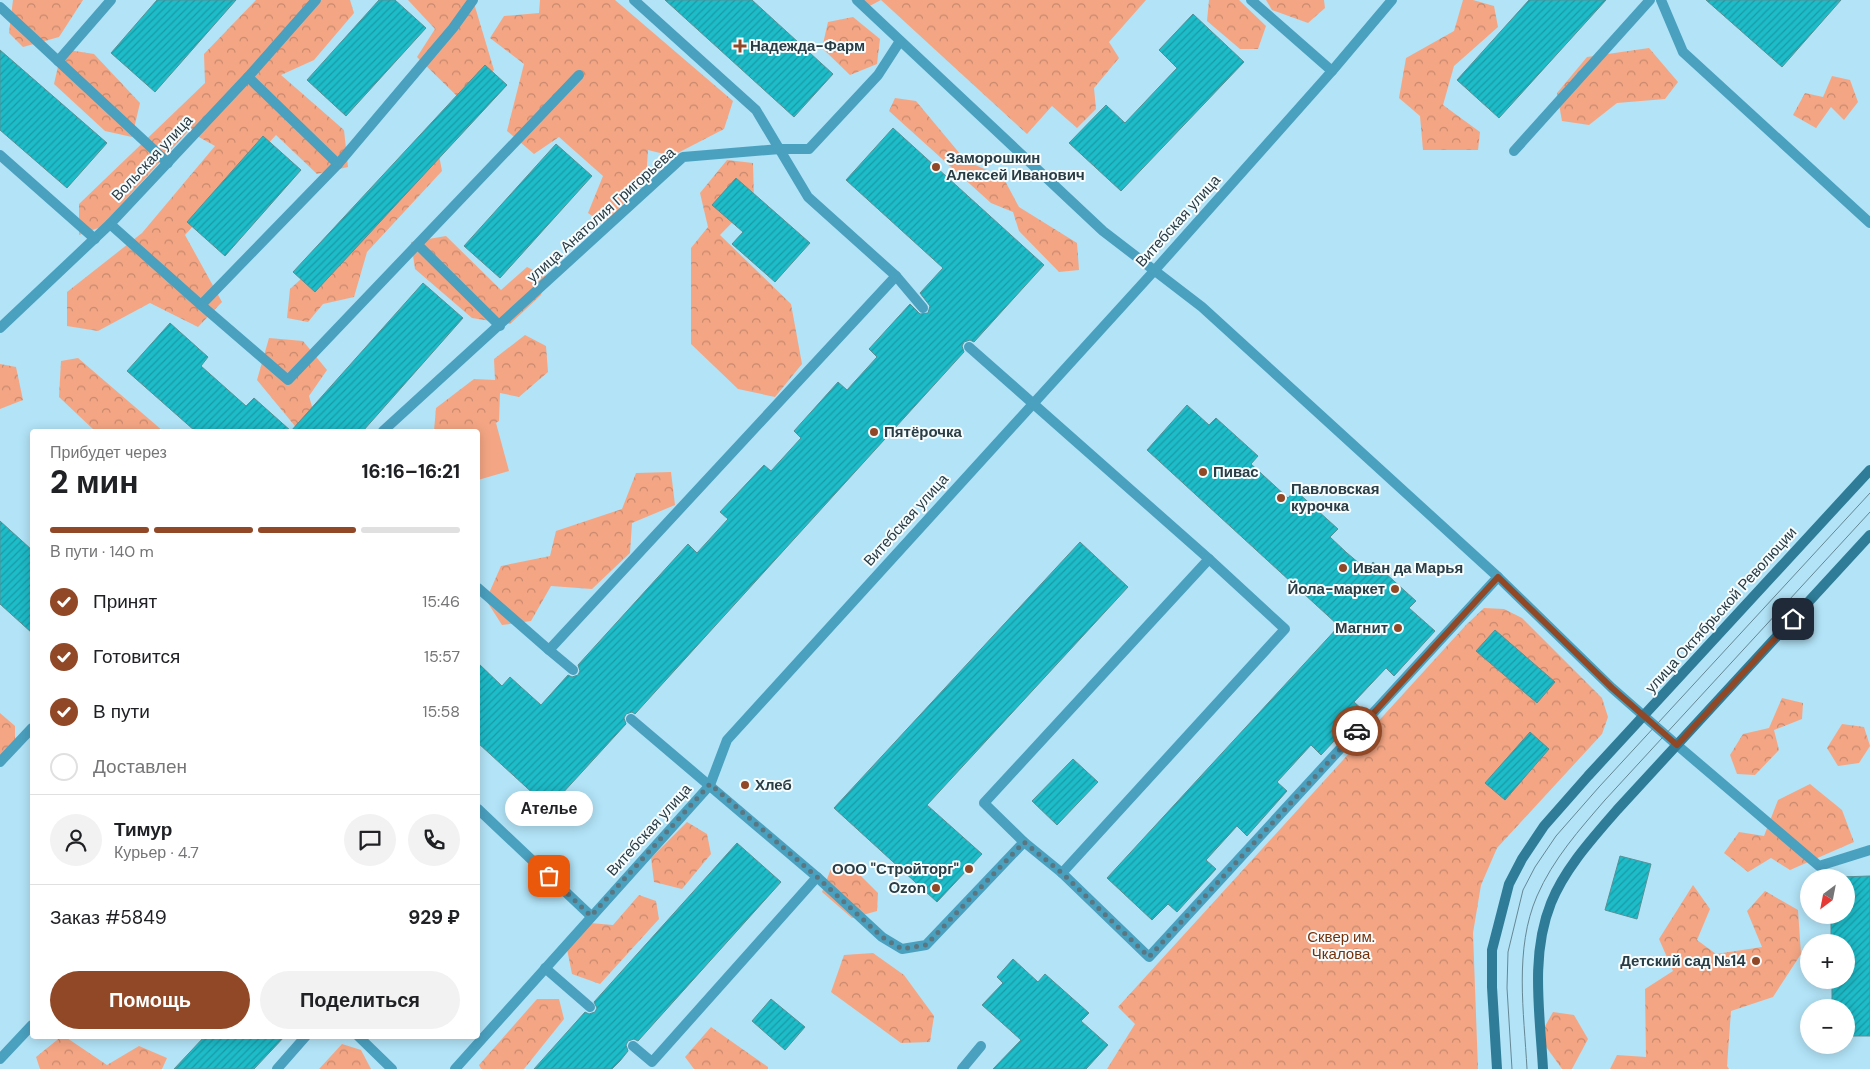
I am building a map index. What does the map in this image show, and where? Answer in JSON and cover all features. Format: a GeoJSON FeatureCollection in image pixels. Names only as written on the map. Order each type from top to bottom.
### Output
{"type":"FeatureCollection","features":[{"type":"Feature","properties":{"kind":"main road","name":"улица Октябрьской Революции"},"geometry":{"type":"LineString","coordinates":[[1497,1069],[1492,987],[1492,950],[1509,884],[1522,859],[1544,826],[1870,470]]}},
{"type":"Feature","properties":{"kind":"main road"},"geometry":{"type":"LineString","coordinates":[[1543,1069],[1538,985],[1539,954],[1545,921],[1552,902],[1568,871],[1587,846],[1677,745],[1870,535]]}},
{"type":"Feature","properties":{"kind":"street"},"geometry":{"type":"LineString","coordinates":[[58,61],[111,0]]}},
{"type":"Feature","properties":{"kind":"street","name":"Вольская улица"},"geometry":{"type":"LineString","coordinates":[[0,328],[95,240],[248,77],[316,0]]}},
{"type":"Feature","properties":{"kind":"street"},"geometry":{"type":"LineString","coordinates":[[201,305],[338,164],[453,28],[473,0]]}},
{"type":"Feature","properties":{"kind":"street"},"geometry":{"type":"LineString","coordinates":[[634,0],[756,110],[808,197],[896,276],[923,308]]}},
{"type":"Feature","properties":{"kind":"street"},"geometry":{"type":"LineString","coordinates":[[857,0],[1103,231],[1202,307],[1498,577],[1612,688],[1820,866],[1870,850]]}},
{"type":"Feature","properties":{"kind":"street"},"geometry":{"type":"LineString","coordinates":[[1251,0],[1332,70]]}},
{"type":"Feature","properties":{"kind":"street","name":"Витебская улица"},"geometry":{"type":"LineString","coordinates":[[455,1069],[710,784],[727,740],[1154,271],[1392,0]]}},
{"type":"Feature","properties":{"kind":"street"},"geometry":{"type":"LineString","coordinates":[[1514,151],[1650,0]]}},
{"type":"Feature","properties":{"kind":"street"},"geometry":{"type":"LineString","coordinates":[[1661,0],[1683,52],[1870,222]]}},
{"type":"Feature","properties":{"kind":"street"},"geometry":{"type":"LineString","coordinates":[[0,8],[168,163]]}},
{"type":"Feature","properties":{"kind":"street","name":"улица Анатолия Григорьева"},"geometry":{"type":"LineString","coordinates":[[385,429],[683,157],[780,149],[809,149],[878,75],[900,41]]}},
{"type":"Feature","properties":{"kind":"street"},"geometry":{"type":"LineString","coordinates":[[110,224],[288,380],[579,75]]}},
{"type":"Feature","properties":{"kind":"street"},"geometry":{"type":"LineString","coordinates":[[248,77],[338,164]]}},
{"type":"Feature","properties":{"kind":"street"},"geometry":{"type":"LineString","coordinates":[[0,155],[95,240]]}},
{"type":"Feature","properties":{"kind":"street"},"geometry":{"type":"LineString","coordinates":[[418,245],[500,326]]}},
{"type":"Feature","properties":{"kind":"street"},"geometry":{"type":"LineString","coordinates":[[549,650],[896,276]]}},
{"type":"Feature","properties":{"kind":"street"},"geometry":{"type":"LineString","coordinates":[[970,346],[1285,629],[1062,873]]}},
{"type":"Feature","properties":{"kind":"street"},"geometry":{"type":"LineString","coordinates":[[1209,559],[984,803],[1024,842],[1062,873],[1149,957],[1498,577]]}},
{"type":"Feature","properties":{"kind":"street"},"geometry":{"type":"LineString","coordinates":[[480,590],[573,670]]}},
{"type":"Feature","properties":{"kind":"street"},"geometry":{"type":"LineString","coordinates":[[631,719],[710,784],[817,877],[882,937],[902,949],[926,945],[1024,842]]}},
{"type":"Feature","properties":{"kind":"street"},"geometry":{"type":"LineString","coordinates":[[0,762],[30,732]]}},
{"type":"Feature","properties":{"kind":"street"},"geometry":{"type":"LineString","coordinates":[[480,811],[591,916]]}},
{"type":"Feature","properties":{"kind":"street"},"geometry":{"type":"LineString","coordinates":[[633,1046],[652,1062],[817,877]]}},
{"type":"Feature","properties":{"kind":"street"},"geometry":{"type":"LineString","coordinates":[[545,968],[590,1007]]}},
{"type":"Feature","properties":{"kind":"street"},"geometry":{"type":"LineString","coordinates":[[0,1060],[30,1027]]}},
{"type":"Feature","properties":{"kind":"street"},"geometry":{"type":"LineString","coordinates":[[277,1069],[303,1039]]}},
{"type":"Feature","properties":{"kind":"street"},"geometry":{"type":"LineString","coordinates":[[361,1039],[392,1069]]}},
{"type":"Feature","properties":{"kind":"street"},"geometry":{"type":"LineString","coordinates":[[962,1069],[982,1046]]}},
{"type":"Feature","properties":{"kind":"green space"},"geometry":{"type":"Polygon","coordinates":[[[13,0],[83,0],[59,37],[23,47],[9,33],[13,0]]]}},
{"type":"Feature","properties":{"kind":"green space"},"geometry":{"type":"Polygon","coordinates":[[[256,0],[350,0],[354,13],[314,60],[281,75],[344,130],[348,167],[317,174],[276,135],[185,235],[222,302],[198,327],[150,303],[98,331],[67,326],[67,292],[142,233],[215,146],[188,131],[101,227],[79,235],[79,204],[205,83],[204,54],[256,0]]]}},
{"type":"Feature","properties":{"kind":"green space"},"geometry":{"type":"Polygon","coordinates":[[[408,0],[473,0],[494,70],[459,98],[417,57],[435,29],[408,0]]]}},
{"type":"Feature","properties":{"kind":"green space"},"geometry":{"type":"Polygon","coordinates":[[[540,0],[615,0],[733,101],[724,129],[672,156],[648,150],[646,180],[604,224],[588,213],[603,176],[559,137],[534,154],[507,131],[524,64],[490,38],[504,16],[539,13],[540,0]]]}},
{"type":"Feature","properties":{"kind":"green space"},"geometry":{"type":"Polygon","coordinates":[[[851,0],[881,0],[862,10],[851,0]]]}},
{"type":"Feature","properties":{"kind":"green space"},"geometry":{"type":"Polygon","coordinates":[[[881,0],[1146,0],[1109,42],[1119,58],[1094,88],[1096,109],[1077,128],[1052,106],[1027,134],[881,0]]]}},
{"type":"Feature","properties":{"kind":"green space"},"geometry":{"type":"Polygon","coordinates":[[[1209,0],[1239,0],[1266,26],[1258,49],[1240,49],[1207,21],[1209,0]]]}},
{"type":"Feature","properties":{"kind":"green space"},"geometry":{"type":"Polygon","coordinates":[[[1266,0],[1324,0],[1325,8],[1308,23],[1272,10],[1266,0]]]}},
{"type":"Feature","properties":{"kind":"green space"},"geometry":{"type":"Polygon","coordinates":[[[1463,0],[1473,0],[1494,6],[1498,27],[1454,66],[1443,105],[1480,132],[1478,150],[1423,150],[1420,116],[1399,98],[1406,58],[1454,31],[1463,0]]]}},
{"type":"Feature","properties":{"kind":"green space"},"geometry":{"type":"Polygon","coordinates":[[[853,17],[880,39],[877,64],[850,75],[822,48],[828,22],[853,17]]]}},
{"type":"Feature","properties":{"kind":"green space"},"geometry":{"type":"Polygon","coordinates":[[[1649,48],[1678,82],[1665,99],[1617,103],[1589,125],[1562,121],[1557,93],[1587,57],[1649,48]]]}},
{"type":"Feature","properties":{"kind":"green space"},"geometry":{"type":"Polygon","coordinates":[[[62,49],[94,54],[140,103],[132,137],[105,131],[54,84],[62,49]]]}},
{"type":"Feature","properties":{"kind":"green space"},"geometry":{"type":"Polygon","coordinates":[[[1832,76],[1850,80],[1858,102],[1844,120],[1831,107],[1816,128],[1793,115],[1805,93],[1823,97],[1832,76]]]}},
{"type":"Feature","properties":{"kind":"green space"},"geometry":{"type":"Polygon","coordinates":[[[895,98],[916,101],[966,161],[1003,177],[1019,207],[1077,243],[1079,270],[1059,272],[1019,231],[1013,212],[991,203],[889,111],[895,98]]]}},
{"type":"Feature","properties":{"kind":"green space"},"geometry":{"type":"Polygon","coordinates":[[[437,145],[442,171],[367,252],[354,297],[323,304],[308,322],[287,318],[290,289],[347,237],[437,145]]]}},
{"type":"Feature","properties":{"kind":"green space"},"geometry":{"type":"Polygon","coordinates":[[[727,160],[753,163],[754,200],[720,235],[791,304],[802,364],[775,397],[738,389],[691,344],[691,248],[708,227],[700,193],[727,160]]]}},
{"type":"Feature","properties":{"kind":"green space"},"geometry":{"type":"Polygon","coordinates":[[[446,236],[501,290],[527,267],[546,276],[541,295],[510,324],[472,318],[415,269],[411,242],[446,236]]]}},
{"type":"Feature","properties":{"kind":"green space"},"geometry":{"type":"Polygon","coordinates":[[[525,335],[546,346],[548,372],[519,397],[500,393],[499,421],[480,433],[480,429],[434,429],[436,408],[474,379],[495,380],[494,359],[525,335]]]}},
{"type":"Feature","properties":{"kind":"green space"},"geometry":{"type":"Polygon","coordinates":[[[269,338],[303,341],[327,370],[309,396],[318,429],[297,429],[257,380],[269,338]]]}},
{"type":"Feature","properties":{"kind":"green space"},"geometry":{"type":"Polygon","coordinates":[[[78,358],[161,429],[93,429],[59,397],[61,361],[78,358]]]}},
{"type":"Feature","properties":{"kind":"green space"},"geometry":{"type":"Polygon","coordinates":[[[0,364],[16,367],[23,400],[0,409],[0,364]]]}},
{"type":"Feature","properties":{"kind":"green space"},"geometry":{"type":"Polygon","coordinates":[[[496,423],[509,471],[480,479],[480,429],[476,429],[496,423]]]}},
{"type":"Feature","properties":{"kind":"green space"},"geometry":{"type":"Polygon","coordinates":[[[671,472],[675,505],[632,523],[630,553],[592,589],[551,586],[531,621],[502,625],[486,600],[501,566],[550,556],[556,531],[622,509],[636,473],[671,472]]]}},
{"type":"Feature","properties":{"kind":"green space","name":"Сквер им. Чкалова"},"geometry":{"type":"Polygon","coordinates":[[[1484,608],[1504,609],[1522,618],[1602,698],[1608,717],[1602,734],[1497,848],[1481,885],[1473,933],[1478,1069],[1107,1069],[1135,1024],[1118,1007],[1466,625],[1484,608]]]}},
{"type":"Feature","properties":{"kind":"green space"},"geometry":{"type":"Polygon","coordinates":[[[1782,698],[1803,703],[1802,719],[1774,730],[1779,750],[1755,775],[1737,774],[1730,755],[1743,734],[1769,728],[1782,698]]]}},
{"type":"Feature","properties":{"kind":"green space"},"geometry":{"type":"Polygon","coordinates":[[[0,713],[15,726],[15,751],[0,761],[0,713]]]}},
{"type":"Feature","properties":{"kind":"green space"},"geometry":{"type":"Polygon","coordinates":[[[1842,724],[1864,727],[1870,746],[1859,763],[1838,766],[1827,748],[1842,724]]]}},
{"type":"Feature","properties":{"kind":"green space"},"geometry":{"type":"Polygon","coordinates":[[[1810,784],[1842,810],[1854,842],[1790,870],[1771,858],[1748,872],[1724,853],[1739,832],[1764,836],[1778,800],[1810,784]]]}},
{"type":"Feature","properties":{"kind":"green space"},"geometry":{"type":"Polygon","coordinates":[[[687,822],[707,834],[711,854],[682,889],[654,882],[651,858],[687,822]]]}},
{"type":"Feature","properties":{"kind":"green space"},"geometry":{"type":"Polygon","coordinates":[[[832,866],[855,870],[878,893],[877,911],[852,918],[822,892],[832,866]]]}},
{"type":"Feature","properties":{"kind":"green space"},"geometry":{"type":"Polygon","coordinates":[[[1693,885],[1710,909],[1697,940],[1716,954],[1762,947],[1747,911],[1765,891],[1798,910],[1800,956],[1773,997],[1731,1011],[1727,1066],[1729,1069],[1610,1069],[1617,1055],[1646,1057],[1645,989],[1673,971],[1659,939],[1693,885]]]}},
{"type":"Feature","properties":{"kind":"green space"},"geometry":{"type":"Polygon","coordinates":[[[639,895],[656,901],[659,919],[600,984],[572,974],[567,949],[590,923],[613,925],[639,895]]]}},
{"type":"Feature","properties":{"kind":"green space"},"geometry":{"type":"Polygon","coordinates":[[[873,953],[904,975],[934,1016],[930,1042],[901,1043],[831,992],[844,955],[873,953]]]}},
{"type":"Feature","properties":{"kind":"green space"},"geometry":{"type":"Polygon","coordinates":[[[537,999],[559,999],[564,1019],[524,1069],[481,1069],[479,1065],[537,999]]]}},
{"type":"Feature","properties":{"kind":"green space"},"geometry":{"type":"Polygon","coordinates":[[[1553,1012],[1574,1015],[1588,1039],[1572,1069],[1562,1069],[1539,1037],[1553,1012]]]}},
{"type":"Feature","properties":{"kind":"green space"},"geometry":{"type":"Polygon","coordinates":[[[711,1027],[768,1067],[768,1069],[694,1069],[685,1057],[711,1027]]]}},
{"type":"Feature","properties":{"kind":"green space"},"geometry":{"type":"Polygon","coordinates":[[[58,1039],[68,1039],[107,1065],[139,1046],[167,1058],[162,1069],[40,1069],[36,1057],[58,1039]]]}},
{"type":"Feature","properties":{"kind":"green space"},"geometry":{"type":"Polygon","coordinates":[[[342,1044],[361,1050],[371,1069],[319,1069],[342,1044]]]}},
{"type":"Feature","properties":{"kind":"building"},"geometry":{"type":"Polygon","coordinates":[[[157,0],[236,0],[155,92],[111,53],[157,0]]]}},
{"type":"Feature","properties":{"kind":"building"},"geometry":{"type":"Polygon","coordinates":[[[379,0],[395,0],[426,28],[346,116],[307,80],[379,0]]]}},
{"type":"Feature","properties":{"kind":"building"},"geometry":{"type":"Polygon","coordinates":[[[665,0],[752,0],[833,74],[794,117],[665,0]]]}},
{"type":"Feature","properties":{"kind":"building"},"geometry":{"type":"Polygon","coordinates":[[[1529,0],[1606,0],[1499,118],[1457,80],[1529,0]]]}},
{"type":"Feature","properties":{"kind":"building"},"geometry":{"type":"Polygon","coordinates":[[[1706,0],[1841,0],[1782,67],[1706,0]]]}},
{"type":"Feature","properties":{"kind":"building"},"geometry":{"type":"Polygon","coordinates":[[[1193,14],[1244,62],[1121,191],[1069,143],[1106,105],[1125,123],[1177,68],[1159,50],[1193,14]]]}},
{"type":"Feature","properties":{"kind":"building"},"geometry":{"type":"Polygon","coordinates":[[[0,50],[107,143],[67,188],[0,130],[0,50]]]}},
{"type":"Feature","properties":{"kind":"building"},"geometry":{"type":"Polygon","coordinates":[[[485,65],[507,85],[315,292],[293,272],[485,65]]]}},
{"type":"Feature","properties":{"kind":"building"},"geometry":{"type":"Polygon","coordinates":[[[893,128],[1044,265],[974,342],[970,340],[964,342],[962,346],[964,352],[635,714],[632,712],[626,714],[624,718],[626,724],[549,808],[480,745],[480,665],[502,686],[510,677],[541,705],[568,675],[572,677],[578,675],[580,671],[578,665],[688,544],[697,553],[728,519],[720,512],[764,465],[771,471],[801,438],[794,431],[838,382],[847,390],[877,357],[869,349],[910,304],[920,314],[928,313],[930,306],[920,293],[943,268],[846,180],[893,128]]]}},
{"type":"Feature","properties":{"kind":"building"},"geometry":{"type":"Polygon","coordinates":[[[263,136],[301,170],[225,256],[187,222],[263,136]]]}},
{"type":"Feature","properties":{"kind":"building"},"geometry":{"type":"Polygon","coordinates":[[[556,144],[592,176],[500,278],[464,246],[556,144]]]}},
{"type":"Feature","properties":{"kind":"building"},"geometry":{"type":"Polygon","coordinates":[[[736,178],[810,243],[775,282],[732,244],[743,232],[712,205],[736,178]]]}},
{"type":"Feature","properties":{"kind":"building"},"geometry":{"type":"Polygon","coordinates":[[[423,283],[463,318],[365,429],[293,429],[423,283]]]}},
{"type":"Feature","properties":{"kind":"building"},"geometry":{"type":"Polygon","coordinates":[[[170,323],[208,357],[201,366],[246,406],[254,398],[289,429],[193,429],[127,371],[170,323]]]}},
{"type":"Feature","properties":{"kind":"building"},"geometry":{"type":"Polygon","coordinates":[[[1187,405],[1209,425],[1216,418],[1258,456],[1251,464],[1288,498],[1295,490],[1338,529],[1330,537],[1366,569],[1373,562],[1416,601],[1409,608],[1435,631],[1394,676],[1386,668],[1354,702],[1363,710],[1321,755],[1311,745],[1277,782],[1287,791],[1247,836],[1237,826],[1206,860],[1216,869],[1177,912],[1168,904],[1152,920],[1107,878],[1339,626],[1147,450],[1187,405]]]}},
{"type":"Feature","properties":{"kind":"building"},"geometry":{"type":"Polygon","coordinates":[[[0,521],[30,548],[30,631],[0,604],[0,521]]]}},
{"type":"Feature","properties":{"kind":"building"},"geometry":{"type":"Polygon","coordinates":[[[1080,542],[1128,587],[927,805],[982,854],[937,902],[834,808],[1080,542]]]}},
{"type":"Feature","properties":{"kind":"building"},"geometry":{"type":"Polygon","coordinates":[[[1495,630],[1555,682],[1537,703],[1476,651],[1495,630]]]}},
{"type":"Feature","properties":{"kind":"building"},"geometry":{"type":"Polygon","coordinates":[[[1530,732],[1549,749],[1505,800],[1485,783],[1530,732]]]}},
{"type":"Feature","properties":{"kind":"building"},"geometry":{"type":"Polygon","coordinates":[[[1073,759],[1098,782],[1057,825],[1032,801],[1073,759]]]}},
{"type":"Feature","properties":{"kind":"building"},"geometry":{"type":"Polygon","coordinates":[[[737,843],[781,882],[638,1041],[634,1039],[628,1041],[626,1045],[628,1051],[612,1069],[534,1069],[585,1012],[589,1014],[595,1012],[597,1008],[594,1002],[737,843]]]}},
{"type":"Feature","properties":{"kind":"building"},"geometry":{"type":"Polygon","coordinates":[[[1620,856],[1651,864],[1637,919],[1605,910],[1620,856]]]}},
{"type":"Feature","properties":{"kind":"building"},"geometry":{"type":"Polygon","coordinates":[[[1855,876],[1870,876],[1870,1036],[1855,1036],[1855,999],[1832,999],[1832,989],[1855,989],[1855,934],[1831,934],[1831,924],[1855,924],[1855,876]]]}},
{"type":"Feature","properties":{"kind":"building"},"geometry":{"type":"Polygon","coordinates":[[[1013,959],[1038,982],[1045,974],[1089,1013],[1081,1021],[1108,1045],[1086,1069],[993,1069],[1021,1040],[982,1005],[1003,983],[997,977],[1013,959]]]}},
{"type":"Feature","properties":{"kind":"building"},"geometry":{"type":"Polygon","coordinates":[[[771,999],[805,1027],[785,1050],[752,1021],[771,999]]]}},
{"type":"Feature","properties":{"kind":"building"},"geometry":{"type":"Polygon","coordinates":[[[202,1039],[282,1039],[254,1069],[174,1069],[202,1039]]]}},
{"type":"Feature","properties":{"kind":"tram line"},"geometry":{"type":"LineString","coordinates":[[1512,1069],[1507,988],[1508,952],[1523,890],[1535,867],[1556,836],[1599,787],[1870,493]]}},
{"type":"Feature","properties":{"kind":"tram line"},"geometry":{"type":"LineString","coordinates":[[1527,1069],[1522,981],[1525,937],[1537,896],[1551,869],[1605,800],[1870,512]]}},
{"type":"Feature","properties":{"kind":"way so far"},"geometry":{"type":"LineString","coordinates":[[549,876],[591,916],[710,784],[817,877],[882,937],[902,949],[926,945],[1024,842],[1062,873],[1149,957],[1357,731]]}},
{"type":"Feature","properties":{"kind":"place","name":"Надежда-Фарм"},"geometry":{"type":"Point","coordinates":[740,46]}},
{"type":"Feature","properties":{"kind":"place","name":"Заморошкин Алексей Иванович"},"geometry":{"type":"Point","coordinates":[936,167]}},
{"type":"Feature","properties":{"kind":"place","name":"Пятёрочка"},"geometry":{"type":"Point","coordinates":[874,432]}},
{"type":"Feature","properties":{"kind":"place","name":"Пивас"},"geometry":{"type":"Point","coordinates":[1203,472]}},
{"type":"Feature","properties":{"kind":"place","name":"Павловская курочка"},"geometry":{"type":"Point","coordinates":[1281,498]}},
{"type":"Feature","properties":{"kind":"place","name":"Иван да Марья"},"geometry":{"type":"Point","coordinates":[1343,568]}},
{"type":"Feature","properties":{"kind":"place","name":"Йола-маркет"},"geometry":{"type":"Point","coordinates":[1395,589]}},
{"type":"Feature","properties":{"kind":"place","name":"Магнит"},"geometry":{"type":"Point","coordinates":[1398,628]}},
{"type":"Feature","properties":{"kind":"place","name":"Хлеб"},"geometry":{"type":"Point","coordinates":[745,785]}},
{"type":"Feature","properties":{"kind":"place","name":"ООО \"Стройторг\""},"geometry":{"type":"Point","coordinates":[969,869]}},
{"type":"Feature","properties":{"kind":"place","name":"Ателье"},"geometry":{"type":"Point","coordinates":[549,876]}},
{"type":"Feature","properties":{"kind":"place","name":"Ozon"},"geometry":{"type":"Point","coordinates":[936,888]}},
{"type":"Feature","properties":{"kind":"place","name":"Детский сад №14"},"geometry":{"type":"Point","coordinates":[1756,961]}},
{"type":"Feature","properties":{"kind":"route"},"geometry":{"type":"LineString","coordinates":[[1357,731],[1498,577],[1612,688],[1677,745],[1793,619]]}}]}
